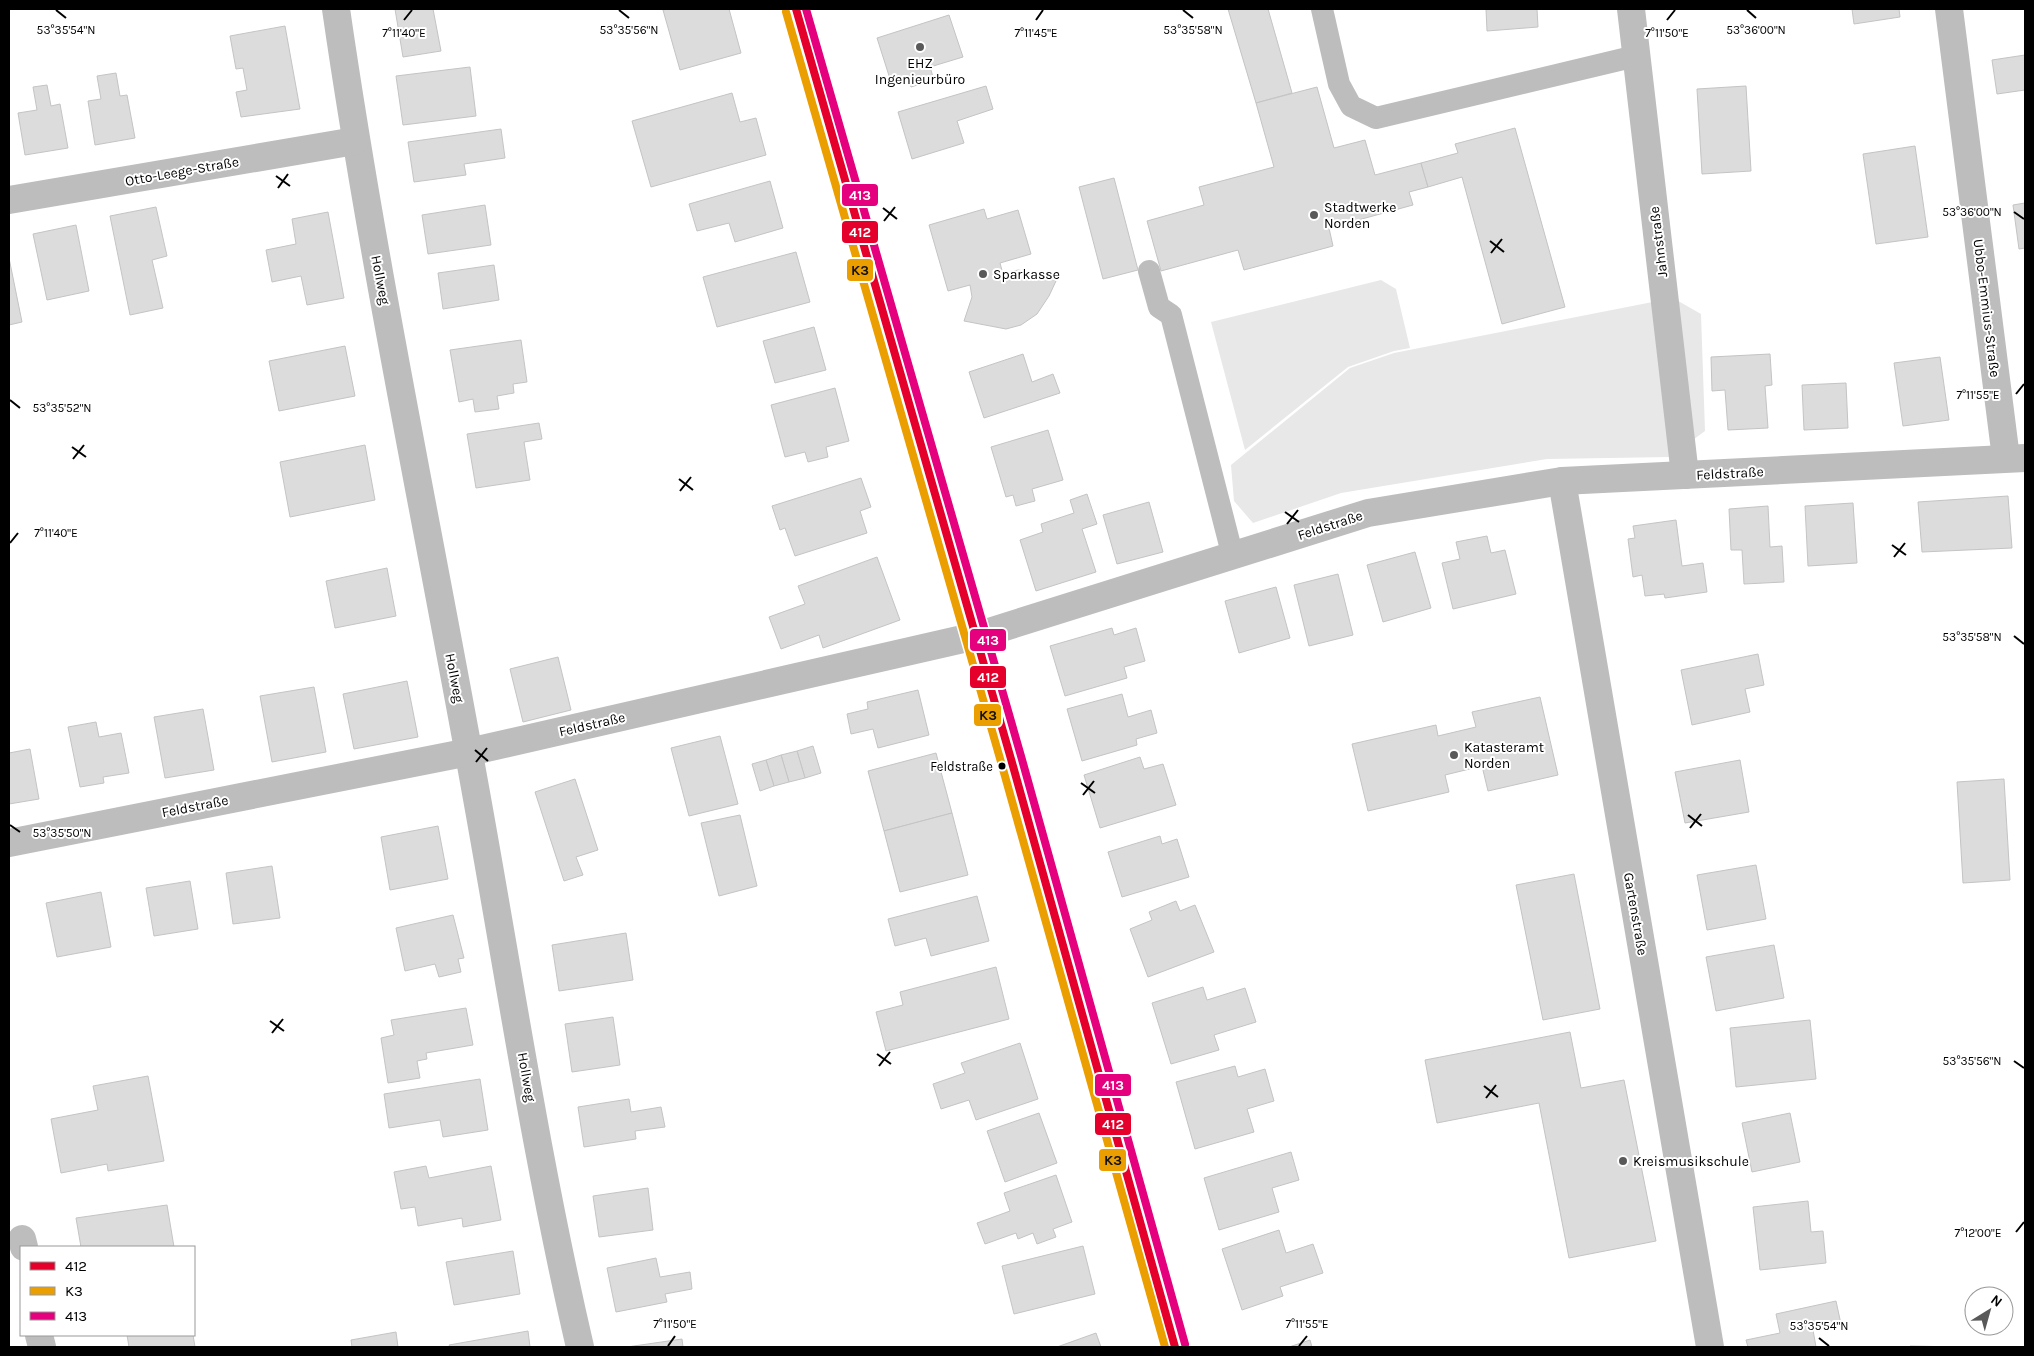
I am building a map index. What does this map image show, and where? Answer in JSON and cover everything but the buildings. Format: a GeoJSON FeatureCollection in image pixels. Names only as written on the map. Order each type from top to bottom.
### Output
{"type":"FeatureCollection","features":[{"type":"Feature","properties":{"kind":"main road"},"geometry":{"type":"LineString","coordinates":[[796,9],[976,636],[1175,1347]]}},
{"type":"Feature","properties":{"kind":"street","name":"Hollweg"},"geometry":{"type":"LineString","coordinates":[[336,9],[355,141],[469,752],[560,1263],[580,1347]]}},
{"type":"Feature","properties":{"kind":"street","name":"Jahnstraße"},"geometry":{"type":"LineString","coordinates":[[1631,9],[1685,475]]}},
{"type":"Feature","properties":{"kind":"street","name":"Ubbo-Emmius-Straße"},"geometry":{"type":"LineString","coordinates":[[1949,9],[2016,458]]}},
{"type":"Feature","properties":{"kind":"street","name":"Otto-Leege-Straße"},"geometry":{"type":"LineString","coordinates":[[9,200],[355,141]]}},
{"type":"Feature","properties":{"kind":"street","name":"Feldstraße"},"geometry":{"type":"LineString","coordinates":[[9,843],[469,752],[976,636],[1233,557],[1368,513],[1562,481],[2016,458]]}},
{"type":"Feature","properties":{"kind":"street","name":"Gartenstraße"},"geometry":{"type":"LineString","coordinates":[[1562,481],[1710,1347]]}},
{"type":"Feature","properties":{"kind":"lane"},"geometry":{"type":"LineString","coordinates":[[1322,9],[1339,84],[1351,106],[1376,118],[1636,56]]}},
{"type":"Feature","properties":{"kind":"lane"},"geometry":{"type":"LineString","coordinates":[[1149,271],[1158,307],[1171,315],[1233,557]]}},
{"type":"Feature","properties":{"kind":"shaded area"},"geometry":{"type":"Polygon","coordinates":[[[1381,280],[1396,289],[1410,348],[1394,351],[1348,367],[1245,450],[1211,322],[1381,280]]]}},
{"type":"Feature","properties":{"kind":"shaded area"},"geometry":{"type":"Polygon","coordinates":[[[1673,298],[1701,314],[1705,431],[1670,457],[1547,459],[1341,493],[1253,523],[1234,501],[1231,465],[1350,368],[1394,353],[1673,298]]]}},
{"type":"Feature","properties":{"kind":"transit line","name":"412"},"geometry":{"type":"LineString","coordinates":[[796,9],[1011,759],[1175,1347]]}},
{"type":"Feature","properties":{"kind":"transit line","name":"413"},"geometry":{"type":"LineString","coordinates":[[806,9],[1021,756],[1185,1344]]}},
{"type":"Feature","properties":{"kind":"transit line","name":"K3"},"geometry":{"type":"LineString","coordinates":[[786,12],[1001,762],[1165,1347]]}},
{"type":"Feature","properties":{"kind":"place","name":"EHZ Ingenieurbüro"},"geometry":{"type":"Point","coordinates":[920,47]}},
{"type":"Feature","properties":{"kind":"place","name":"Stadtwerke Norden"},"geometry":{"type":"Point","coordinates":[1314,215]}},
{"type":"Feature","properties":{"kind":"place","name":"Sparkasse"},"geometry":{"type":"Point","coordinates":[983,274]}},
{"type":"Feature","properties":{"kind":"place","name":"Katasteramt Norden"},"geometry":{"type":"Point","coordinates":[1454,755]}},
{"type":"Feature","properties":{"kind":"place","name":"Feldstraße"},"geometry":{"type":"Point","coordinates":[1002,766]}},
{"type":"Feature","properties":{"kind":"place","name":"Kreismusikschule"},"geometry":{"type":"Point","coordinates":[1623,1161]}}]}
